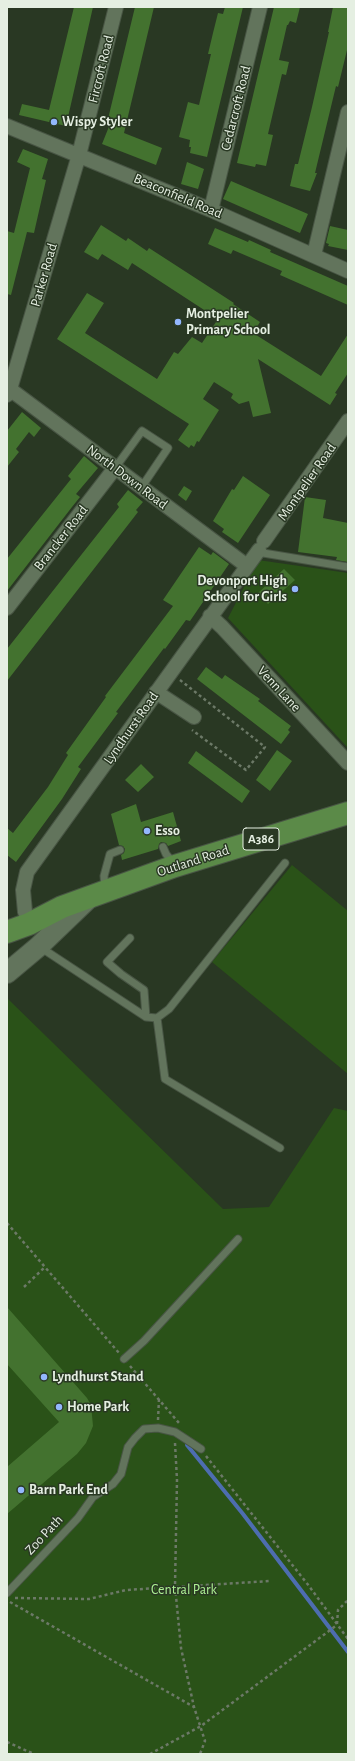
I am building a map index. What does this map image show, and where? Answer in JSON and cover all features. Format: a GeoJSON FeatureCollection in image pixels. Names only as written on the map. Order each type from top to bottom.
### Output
{"type":"FeatureCollection","features":[{"type":"Feature","properties":{"kind":"main road","name":"Outland Road"},"geometry":{"type":"LineString","coordinates":[[7,932],[29,924],[62,907],[175,866],[348,813]]}},
{"type":"Feature","properties":{"kind":"main road","name":"Outland Road"},"geometry":{"type":"LineString","coordinates":[[16,915],[62,907]]}},
{"type":"Feature","properties":{"kind":"street","name":"Fircroft Road"},"geometry":{"type":"LineString","coordinates":[[79,155],[116,7]]}},
{"type":"Feature","properties":{"kind":"street","name":"Cedarcroft Road"},"geometry":{"type":"LineString","coordinates":[[211,210],[260,7]]}},
{"type":"Feature","properties":{"kind":"street"},"geometry":{"type":"LineString","coordinates":[[314,255],[348,112]]}},
{"type":"Feature","properties":{"kind":"street","name":"Beaconfield Road"},"geometry":{"type":"LineString","coordinates":[[7,126],[211,210],[348,271]]}},
{"type":"Feature","properties":{"kind":"street","name":"Parker Road"},"geometry":{"type":"LineString","coordinates":[[8,390],[79,155]]}},
{"type":"Feature","properties":{"kind":"street","name":"North Down Road"},"geometry":{"type":"LineString","coordinates":[[8,390],[247,566]]}},
{"type":"Feature","properties":{"kind":"street","name":"Montpelier Road"},"geometry":{"type":"LineString","coordinates":[[260,548],[348,421]]}},
{"type":"Feature","properties":{"kind":"street","name":"Brancker Road"},"geometry":{"type":"LineString","coordinates":[[7,608],[115,468]]}},
{"type":"Feature","properties":{"kind":"street","name":"Lyndhurst Road"},"geometry":{"type":"LineString","coordinates":[[16,915],[26,872],[260,548]]}},
{"type":"Feature","properties":{"kind":"street","name":"Venn Lane"},"geometry":{"type":"LineString","coordinates":[[210,616],[222,627],[348,763]]}},
{"type":"Feature","properties":{"kind":"street"},"geometry":{"type":"LineString","coordinates":[[156,692],[191,722]]}},
{"type":"Feature","properties":{"kind":"street"},"geometry":{"type":"LineString","coordinates":[[7,973],[97,894]]}},
{"type":"Feature","properties":{"kind":"lane"},"geometry":{"type":"LineString","coordinates":[[115,468],[142,430],[168,448],[141,488]]}},
{"type":"Feature","properties":{"kind":"lane"},"geometry":{"type":"LineString","coordinates":[[260,548],[348,567]]}},
{"type":"Feature","properties":{"kind":"lane"},"geometry":{"type":"LineString","coordinates":[[163,847],[166,854],[175,866]]}},
{"type":"Feature","properties":{"kind":"lane"},"geometry":{"type":"LineString","coordinates":[[97,894],[110,854],[120,850]]}},
{"type":"Feature","properties":{"kind":"lane"},"geometry":{"type":"LineString","coordinates":[[38,947],[146,1017],[157,1018],[168,1009],[285,863]]}},
{"type":"Feature","properties":{"kind":"lane"},"geometry":{"type":"LineString","coordinates":[[130,938],[107,962],[144,990],[146,1017]]}},
{"type":"Feature","properties":{"kind":"lane"},"geometry":{"type":"LineString","coordinates":[[157,1018],[165,1079],[280,1148]]}},
{"type":"Feature","properties":{"kind":"lane"},"geometry":{"type":"LineString","coordinates":[[124,1360],[144,1342],[238,1239]]}},
{"type":"Feature","properties":{"kind":"lane","name":"Zoo Path"},"geometry":{"type":"LineString","coordinates":[[7,1593],[78,1518],[93,1497],[113,1484],[121,1474],[128,1448],[144,1429],[158,1428],[175,1432],[201,1449]]}},
{"type":"Feature","properties":{"kind":"path"},"geometry":{"type":"LineString","coordinates":[[170,672],[264,747],[246,770],[191,722]]}},
{"type":"Feature","properties":{"kind":"path"},"geometry":{"type":"LineString","coordinates":[[24,1287],[45,1268]]}},
{"type":"Feature","properties":{"kind":"path"},"geometry":{"type":"LineString","coordinates":[[158,1399],[158,1428]]}},
{"type":"Feature","properties":{"kind":"path"},"geometry":{"type":"LineString","coordinates":[[175,1432],[177,1480],[175,1586],[182,1648],[194,1707],[205,1741],[200,1754]]}},
{"type":"Feature","properties":{"kind":"path"},"geometry":{"type":"LineString","coordinates":[[14,1598],[89,1599],[126,1590],[270,1581]]}},
{"type":"Feature","properties":{"kind":"path"},"geometry":{"type":"LineString","coordinates":[[7,1600],[194,1707]]}},
{"type":"Feature","properties":{"kind":"path"},"geometry":{"type":"LineString","coordinates":[[348,1600],[338,1610],[337,1625],[348,1639]]}},
{"type":"Feature","properties":{"kind":"path"},"geometry":{"type":"LineString","coordinates":[[150,1754],[201,1726],[337,1625]]}},
{"type":"Feature","properties":{"kind":"path"},"geometry":{"type":"LineString","coordinates":[[7,1742],[34,1754]]}},
{"type":"Feature","properties":{"kind":"green space","name":"Devonport High School for Girls"},"geometry":{"type":"Polygon","coordinates":[[[258,560],[348,573],[348,748],[228,618],[258,560]]]}},
{"type":"Feature","properties":{"kind":"green space"},"geometry":{"type":"Polygon","coordinates":[[[292,865],[348,911],[348,1074],[212,962],[292,865]]]}},
{"type":"Feature","properties":{"kind":"green space","name":"Central Park"},"geometry":{"type":"Polygon","coordinates":[[[7,998],[223,1209],[269,1207],[334,1108],[348,1111],[348,1754],[7,1754],[7,998]]]}},
{"type":"Feature","properties":{"kind":"building"},"geometry":{"type":"Polygon","coordinates":[[[74,7],[93,7],[66,126],[19,115],[22,104],[49,110],[74,7]]]}},
{"type":"Feature","properties":{"kind":"building"},"geometry":{"type":"Polygon","coordinates":[[[135,7],[154,7],[124,133],[162,148],[156,165],[102,144],[110,124],[107,123],[135,7]]]}},
{"type":"Feature","properties":{"kind":"building"},"geometry":{"type":"Polygon","coordinates":[[[225,7],[243,7],[207,157],[190,153],[190,140],[179,137],[188,102],[199,105],[211,54],[208,54],[218,13],[223,14],[225,7]]]}},
{"type":"Feature","properties":{"kind":"building"},"geometry":{"type":"Polygon","coordinates":[[[274,7],[300,7],[296,23],[290,21],[287,25],[279,60],[289,62],[286,75],[282,74],[268,134],[273,135],[266,166],[256,164],[255,167],[237,163],[274,7]]]}},
{"type":"Feature","properties":{"kind":"building"},"geometry":{"type":"Polygon","coordinates":[[[333,7],[348,7],[348,46],[338,87],[336,86],[315,173],[317,173],[310,191],[290,186],[295,164],[298,164],[312,107],[329,32],[333,7]]]}},
{"type":"Feature","properties":{"kind":"building"},"geometry":{"type":"Polygon","coordinates":[[[23,149],[48,159],[42,179],[46,180],[34,233],[27,232],[11,295],[7,294],[7,231],[14,233],[30,168],[17,162],[23,149]]]}},
{"type":"Feature","properties":{"kind":"building"},"geometry":{"type":"Polygon","coordinates":[[[187,162],[204,169],[198,189],[181,184],[187,162]]]}},
{"type":"Feature","properties":{"kind":"building"},"geometry":{"type":"Polygon","coordinates":[[[231,181],[308,214],[300,233],[223,199],[231,181]]]}},
{"type":"Feature","properties":{"kind":"building"},"geometry":{"type":"Polygon","coordinates":[[[101,225],[126,241],[128,238],[147,251],[149,248],[234,303],[233,304],[260,322],[253,333],[321,376],[348,334],[348,373],[335,393],[337,394],[330,405],[258,359],[271,413],[253,417],[249,401],[239,404],[231,398],[233,394],[214,382],[203,399],[219,410],[199,442],[197,441],[194,447],[191,445],[189,448],[178,440],[189,424],[57,339],[87,293],[104,303],[85,333],[157,379],[174,352],[178,354],[192,337],[202,343],[218,319],[132,263],[128,270],[102,254],[98,260],[84,252],[101,225]]]}},
{"type":"Feature","properties":{"kind":"building"},"geometry":{"type":"Polygon","coordinates":[[[330,226],[348,230],[348,250],[328,246],[329,244],[326,243],[330,226]]]}},
{"type":"Feature","properties":{"kind":"building"},"geometry":{"type":"Polygon","coordinates":[[[215,228],[248,242],[249,240],[271,250],[270,252],[348,286],[348,305],[280,275],[282,271],[233,250],[231,254],[208,244],[215,228]]]}},
{"type":"Feature","properties":{"kind":"building"},"geometry":{"type":"Polygon","coordinates":[[[22,412],[41,428],[34,437],[29,432],[16,449],[19,452],[7,467],[7,431],[22,412]]]}},
{"type":"Feature","properties":{"kind":"building"},"geometry":{"type":"Polygon","coordinates":[[[84,456],[98,468],[76,494],[80,497],[7,591],[7,559],[71,479],[68,476],[84,456]]]}},
{"type":"Feature","properties":{"kind":"building"},"geometry":{"type":"Polygon","coordinates":[[[243,476],[270,495],[238,543],[222,532],[224,529],[213,521],[232,489],[234,490],[243,476]]]}},
{"type":"Feature","properties":{"kind":"building"},"geometry":{"type":"Polygon","coordinates":[[[184,486],[192,491],[186,501],[178,495],[184,486]]]}},
{"type":"Feature","properties":{"kind":"building"},"geometry":{"type":"Polygon","coordinates":[[[128,490],[143,502],[136,510],[138,512],[7,681],[7,649],[119,507],[117,504],[128,490]]]}},
{"type":"Feature","properties":{"kind":"building"},"geometry":{"type":"Polygon","coordinates":[[[305,497],[326,500],[323,518],[348,523],[348,562],[336,560],[337,557],[298,552],[305,497]]]}},
{"type":"Feature","properties":{"kind":"building"},"geometry":{"type":"Polygon","coordinates":[[[199,547],[211,555],[213,552],[229,564],[190,621],[186,620],[116,712],[118,713],[78,767],[81,769],[62,799],[16,862],[7,855],[7,828],[13,833],[48,787],[68,755],[66,753],[106,697],[105,696],[173,606],[163,600],[199,547]]]}},
{"type":"Feature","properties":{"kind":"building"},"geometry":{"type":"Polygon","coordinates":[[[284,569],[295,580],[268,604],[258,593],[284,569]]]}},
{"type":"Feature","properties":{"kind":"building"},"geometry":{"type":"Polygon","coordinates":[[[206,667],[222,679],[225,675],[260,699],[258,701],[291,726],[288,730],[290,732],[281,744],[197,679],[206,667]]]}},
{"type":"Feature","properties":{"kind":"building"},"geometry":{"type":"Polygon","coordinates":[[[277,750],[292,761],[270,791],[256,780],[277,750]]]}},
{"type":"Feature","properties":{"kind":"building"},"geometry":{"type":"Polygon","coordinates":[[[196,751],[250,791],[242,803],[188,763],[196,751]]]}},
{"type":"Feature","properties":{"kind":"building"},"geometry":{"type":"Polygon","coordinates":[[[141,764],[154,777],[138,792],[125,780],[141,764]]]}},
{"type":"Feature","properties":{"kind":"building","name":"Esso"},"geometry":{"type":"Polygon","coordinates":[[[136,804],[141,822],[173,812],[181,841],[168,846],[166,843],[161,842],[158,849],[122,860],[121,855],[124,853],[125,849],[123,846],[119,845],[111,814],[136,804]]]}},
{"type":"Feature","properties":{"kind":"building"},"geometry":{"type":"Polygon","coordinates":[[[7,1307],[87,1398],[91,1405],[93,1426],[86,1443],[77,1454],[7,1514],[7,1467],[59,1422],[7,1364],[7,1307]]]}},
{"type":"Feature","properties":{"kind":"waterway"},"geometry":{"type":"LineString","coordinates":[[187,1445],[243,1514],[348,1652]]}},
{"type":"Feature","properties":{"kind":"place","name":"Wispy Styler"},"geometry":{"type":"Point","coordinates":[54,122]}},
{"type":"Feature","properties":{"kind":"place","name":"Montpelier Primary School"},"geometry":{"type":"Point","coordinates":[178,322]}},
{"type":"Feature","properties":{"kind":"place","name":"Devonport High School for Girls"},"geometry":{"type":"Point","coordinates":[295,589]}},
{"type":"Feature","properties":{"kind":"place","name":"Esso"},"geometry":{"type":"Point","coordinates":[147,831]}},
{"type":"Feature","properties":{"kind":"place","name":"Lyndhurst Stand"},"geometry":{"type":"Point","coordinates":[44,1377]}},
{"type":"Feature","properties":{"kind":"place","name":"Home Park"},"geometry":{"type":"Point","coordinates":[59,1407]}},
{"type":"Feature","properties":{"kind":"place","name":"Barn Park End"},"geometry":{"type":"Point","coordinates":[21,1490]}}]}
